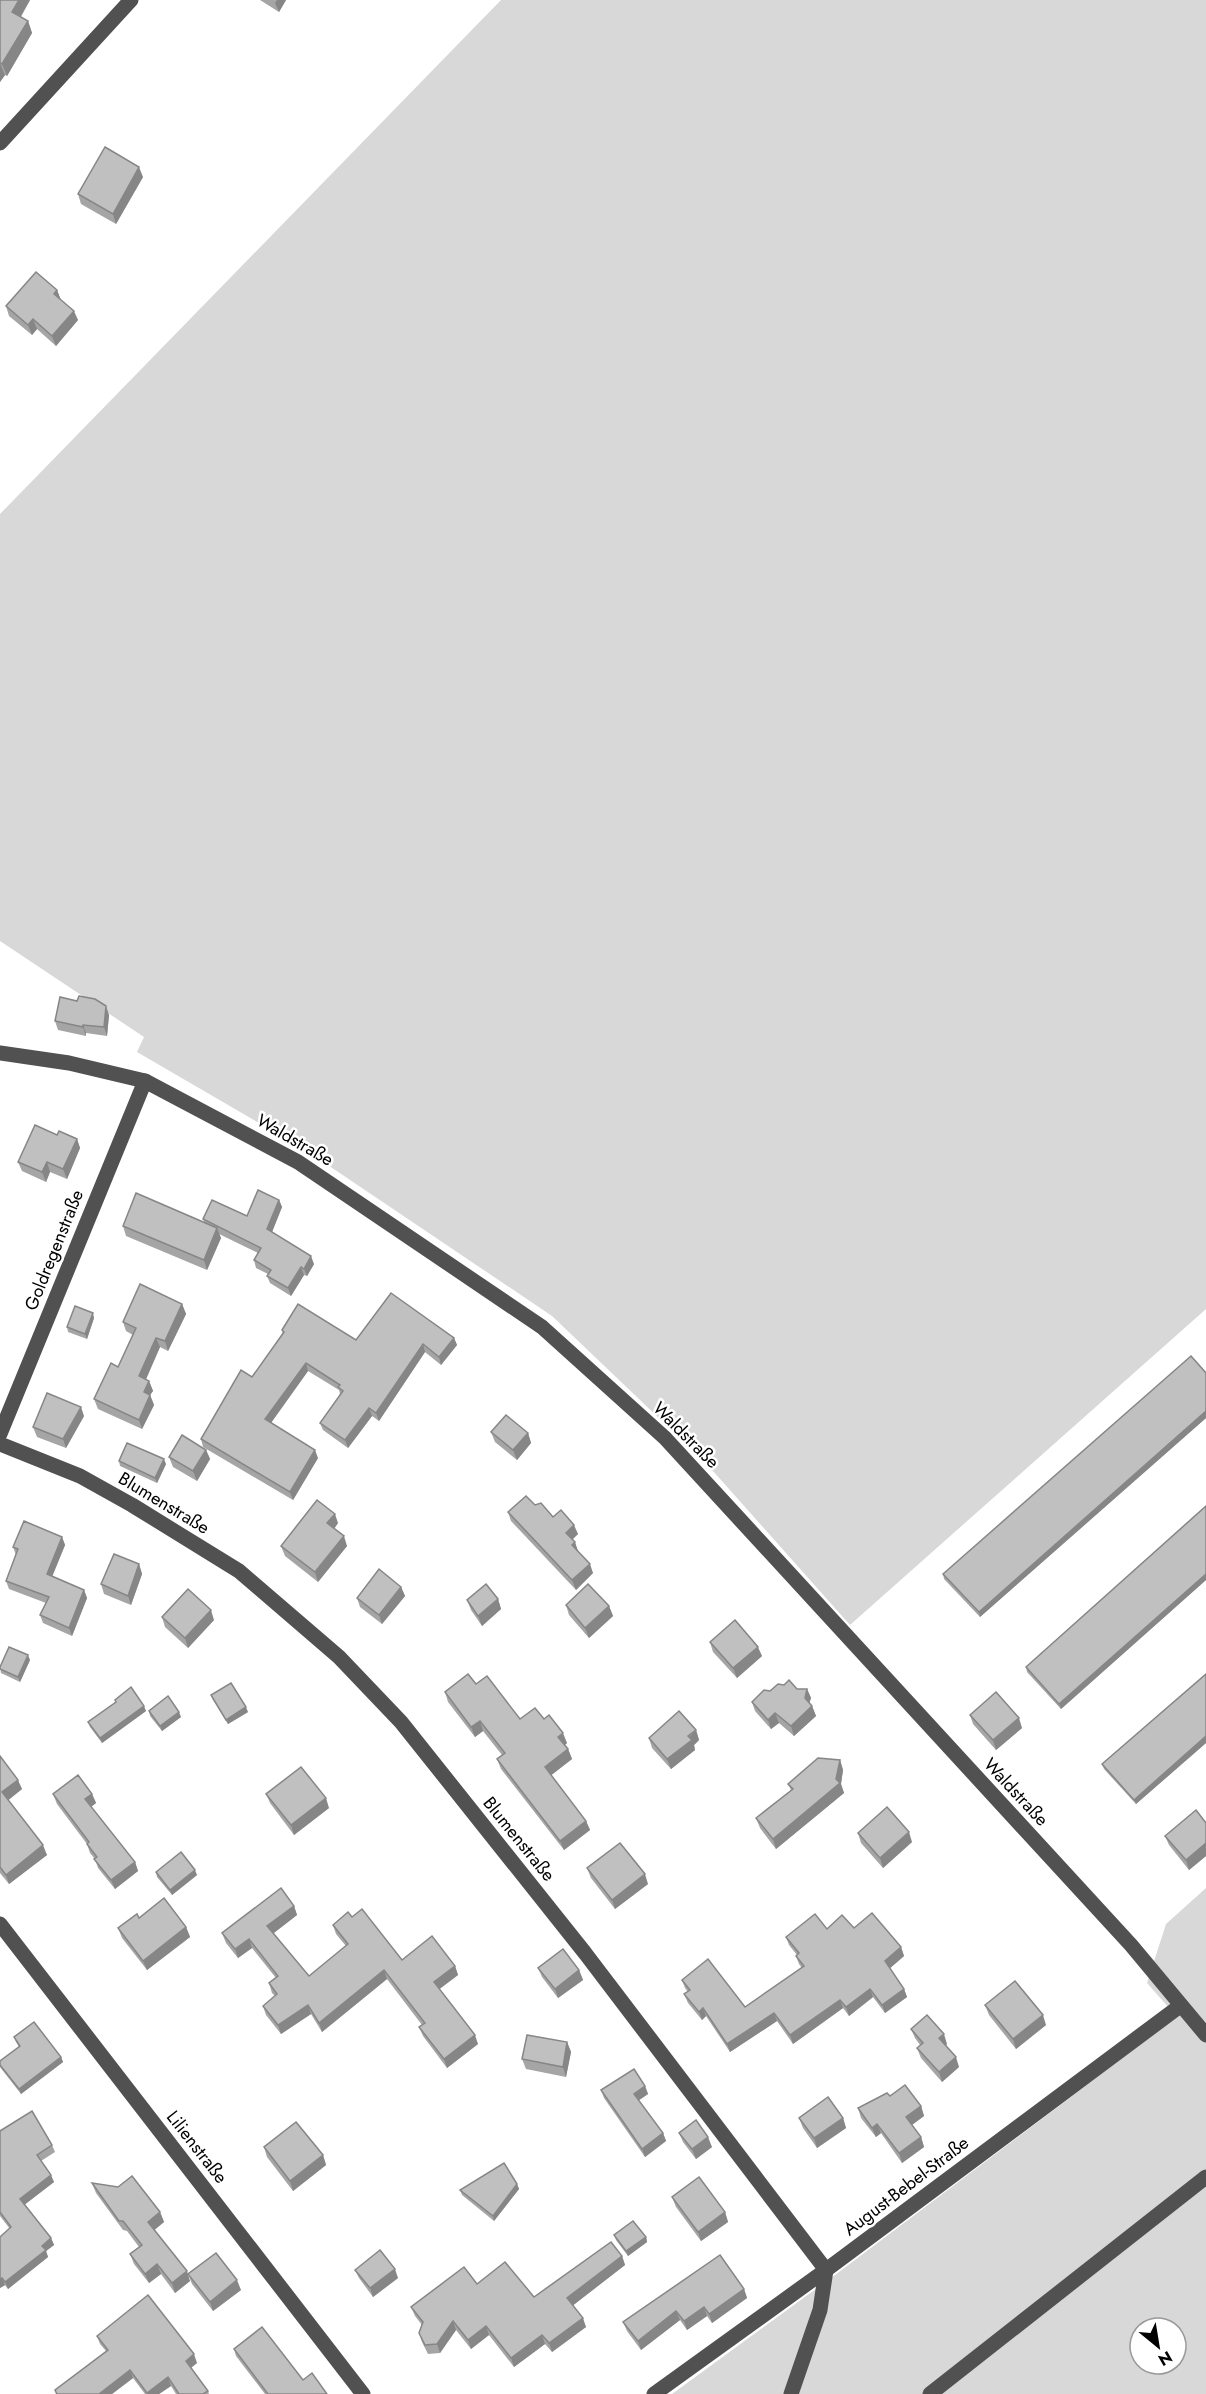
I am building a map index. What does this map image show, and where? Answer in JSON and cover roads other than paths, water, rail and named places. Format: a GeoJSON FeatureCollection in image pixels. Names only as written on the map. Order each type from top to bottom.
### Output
{"type":"FeatureCollection","features":[{"type":"Feature","properties":{"kind":"street"},"geometry":{"type":"LineString","coordinates":[[0,143],[131,0]]}},
{"type":"Feature","properties":{"kind":"street","name":"Waldstraße"},"geometry":{"type":"LineString","coordinates":[[0,1053],[69,1063],[145,1081],[298,1162],[542,1327],[665,1438],[1131,1945],[1206,2035]]}},
{"type":"Feature","properties":{"kind":"street","name":"Goldregenstraße"},"geometry":{"type":"LineString","coordinates":[[0,1434],[145,1081]]}},
{"type":"Feature","properties":{"kind":"street","name":"Blumenstraße"},"geometry":{"type":"LineString","coordinates":[[0,1444],[80,1476],[239,1571],[339,1657],[401,1722],[585,1953],[826,2270]]}},
{"type":"Feature","properties":{"kind":"street","name":"Lilienstraße"},"geometry":{"type":"LineString","coordinates":[[0,1924],[363,2394]]}},
{"type":"Feature","properties":{"kind":"street","name":"August-Bebel-Straße"},"geometry":{"type":"LineString","coordinates":[[654,2394],[826,2270],[1180,2006]]}},
{"type":"Feature","properties":{"kind":"street"},"geometry":{"type":"LineString","coordinates":[[930,2394],[1206,2177]]}},
{"type":"Feature","properties":{"kind":"street"},"geometry":{"type":"LineString","coordinates":[[791,2394],[820,2310],[826,2270]]}}]}
